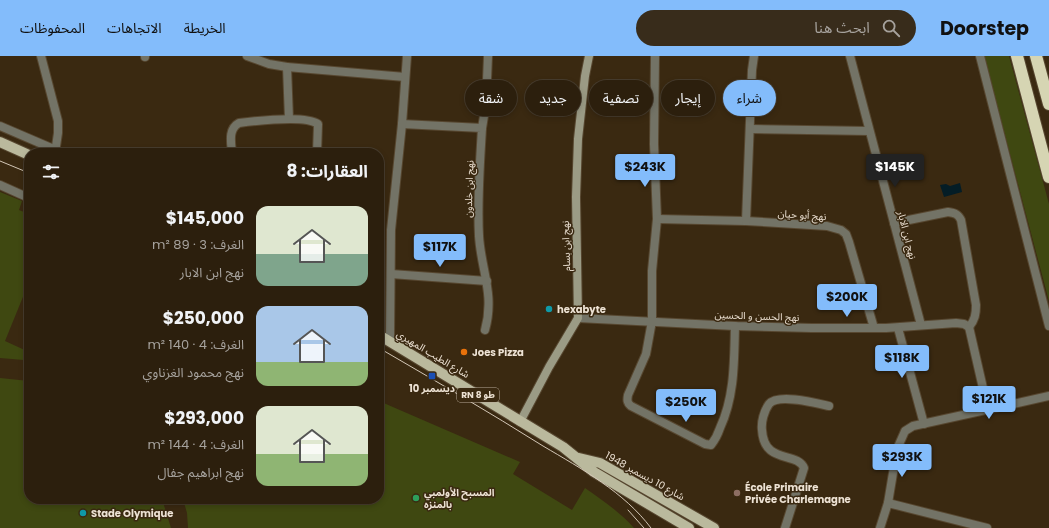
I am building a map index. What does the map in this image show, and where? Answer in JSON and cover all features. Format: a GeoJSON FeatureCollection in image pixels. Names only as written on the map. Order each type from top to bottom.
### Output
{"type":"FeatureCollection","features":[{"type":"Feature","properties":{"kind":"highway"},"geometry":{"type":"LineString","coordinates":[[1017,56],[1049,177]]}},
{"type":"Feature","properties":{"kind":"highway"},"geometry":{"type":"LineString","coordinates":[[1036,56],[1049,104]]}},
{"type":"Feature","properties":{"kind":"main road"},"geometry":{"type":"LineString","coordinates":[[0,142],[24,153]]}},
{"type":"Feature","properties":{"kind":"main road","name":"شارع الطيب المهيري"},"geometry":{"type":"LineString","coordinates":[[384,338],[563,447],[575,457]]}},
{"type":"Feature","properties":{"kind":"main road"},"geometry":{"type":"LineString","coordinates":[[575,457],[594,472],[681,525],[689,528]]}},
{"type":"Feature","properties":{"kind":"main road","name":"شارع 10 ديسمبر 1948"},"geometry":{"type":"LineString","coordinates":[[575,457],[600,463],[714,528]]}},
{"type":"Feature","properties":{"kind":"street"},"geometry":{"type":"LineString","coordinates":[[41,56],[58,121],[56,148]]}},
{"type":"Feature","properties":{"kind":"street"},"geometry":{"type":"LineString","coordinates":[[248,56],[269,64],[287,67],[405,77]]}},
{"type":"Feature","properties":{"kind":"street"},"geometry":{"type":"LineString","coordinates":[[390,342],[392,274],[390,254],[391,230],[402,124],[407,56]]}},
{"type":"Feature","properties":{"kind":"street","name":"نهج ابن خلدون"},"geometry":{"type":"LineString","coordinates":[[486,330],[490,307],[479,238],[478,216],[482,128],[486,104],[488,56]]}},
{"type":"Feature","properties":{"kind":"street","name":"نهج ابن بسام"},"geometry":{"type":"LineString","coordinates":[[578,318],[576,197],[578,139],[585,76],[589,56]]}},
{"type":"Feature","properties":{"kind":"street"},"geometry":{"type":"LineString","coordinates":[[655,56],[654,144],[656,219],[652,271],[652,321],[646,354],[628,395],[628,404],[678,431],[709,445],[713,442],[721,427],[730,398],[734,370],[735,326]]}},
{"type":"Feature","properties":{"kind":"street"},"geometry":{"type":"LineString","coordinates":[[746,221],[752,70],[754,56]]}},
{"type":"Feature","properties":{"kind":"street","name":"نهج ابن الابار"},"geometry":{"type":"LineString","coordinates":[[850,56],[921,325]]}},
{"type":"Feature","properties":{"kind":"street"},"geometry":{"type":"LineString","coordinates":[[980,56],[1049,326]]}},
{"type":"Feature","properties":{"kind":"street"},"geometry":{"type":"LineString","coordinates":[[287,67],[289,119]]}},
{"type":"Feature","properties":{"kind":"street"},"geometry":{"type":"LineString","coordinates":[[232,148],[231,132],[235,125],[239,122],[289,119],[312,121],[318,124],[317,148]]}},
{"type":"Feature","properties":{"kind":"street"},"geometry":{"type":"LineString","coordinates":[[402,124],[482,128]]}},
{"type":"Feature","properties":{"kind":"street"},"geometry":{"type":"LineString","coordinates":[[0,126],[49,148]]}},
{"type":"Feature","properties":{"kind":"street"},"geometry":{"type":"LineString","coordinates":[[750,129],[869,131]]}},
{"type":"Feature","properties":{"kind":"street"},"geometry":{"type":"LineString","coordinates":[[0,186],[24,196]]}},
{"type":"Feature","properties":{"kind":"street"},"geometry":{"type":"LineString","coordinates":[[894,224],[948,212],[956,214],[961,220],[976,305],[974,321],[969,327],[988,410]]}},
{"type":"Feature","properties":{"kind":"street","name":"نهج أبو حيان"},"geometry":{"type":"LineString","coordinates":[[656,219],[746,221],[827,226],[841,230],[846,234],[849,242],[874,328]]}},
{"type":"Feature","properties":{"kind":"street"},"geometry":{"type":"LineString","coordinates":[[392,274],[487,281]]}},
{"type":"Feature","properties":{"kind":"street"},"geometry":{"type":"LineString","coordinates":[[520,422],[549,367],[578,318]]}},
{"type":"Feature","properties":{"kind":"street","name":"نهج الحسن و الحسين"},"geometry":{"type":"LineString","coordinates":[[578,318],[735,326],[898,328],[956,323],[964,324],[969,327]]}},
{"type":"Feature","properties":{"kind":"street"},"geometry":{"type":"LineString","coordinates":[[898,328],[924,424]]}},
{"type":"Feature","properties":{"kind":"street"},"geometry":{"type":"LineString","coordinates":[[880,528],[888,503],[897,449],[905,432],[913,426],[1049,396]]}},
{"type":"Feature","properties":{"kind":"street"},"geometry":{"type":"LineString","coordinates":[[785,528],[804,468],[800,462],[780,456],[770,451],[763,441],[761,424],[767,407],[772,401],[780,399],[829,406]]}},
{"type":"Feature","properties":{"kind":"street"},"geometry":{"type":"LineString","coordinates":[[888,503],[987,528]]}},
{"type":"Feature","properties":{"kind":"green space"},"geometry":{"type":"Polygon","coordinates":[[[984,56],[1009,56],[1049,204],[1049,301],[984,56]]]}},
{"type":"Feature","properties":{"kind":"green space"},"geometry":{"type":"Polygon","coordinates":[[[0,192],[22,201],[19,210],[24,212],[24,294],[5,341],[24,350],[24,360],[0,358],[0,192]]]}},
{"type":"Feature","properties":{"kind":"green space"},"geometry":{"type":"Polygon","coordinates":[[[0,378],[24,380],[24,504],[164,504],[171,528],[0,528],[0,378]]]}},
{"type":"Feature","properties":{"kind":"green space"},"geometry":{"type":"Polygon","coordinates":[[[384,403],[520,462],[513,474],[572,510],[585,488],[617,511],[634,528],[188,528],[187,513],[184,504],[384,504],[384,403]]]}},
{"type":"Feature","properties":{"kind":"water"},"geometry":{"type":"Polygon","coordinates":[[[960,183],[962,192],[944,197],[940,185],[946,184],[950,186],[960,183]]]}},
{"type":"Feature","properties":{"kind":"tram line"},"geometry":{"type":"LineString","coordinates":[[0,161],[24,171]]}},
{"type":"Feature","properties":{"kind":"tram line"},"geometry":{"type":"LineString","coordinates":[[384,351],[482,408],[602,482],[628,503],[651,528]]}},
{"type":"Feature","properties":{"kind":"tram line"},"geometry":{"type":"LineString","coordinates":[[628,510],[644,528]]}},
{"type":"Feature","properties":{"kind":"place","name":"hexabyte"},"geometry":{"type":"Point","coordinates":[549,309]}},
{"type":"Feature","properties":{"kind":"place","name":"Joes Pizza"},"geometry":{"type":"Point","coordinates":[464,352]}},
{"type":"Feature","properties":{"kind":"place","name":"10 ديسمبر"},"geometry":{"type":"Point","coordinates":[432,376]}},
{"type":"Feature","properties":{"kind":"place","name":"École Primaire Privée Charlemagne"},"geometry":{"type":"Point","coordinates":[737,493]}},
{"type":"Feature","properties":{"kind":"place","name":"المسبح الأولمبي بالمنزه"},"geometry":{"type":"Point","coordinates":[416,498]}},
{"type":"Feature","properties":{"kind":"place","name":"Stade Olymique"},"geometry":{"type":"Point","coordinates":[83,513]}}]}
